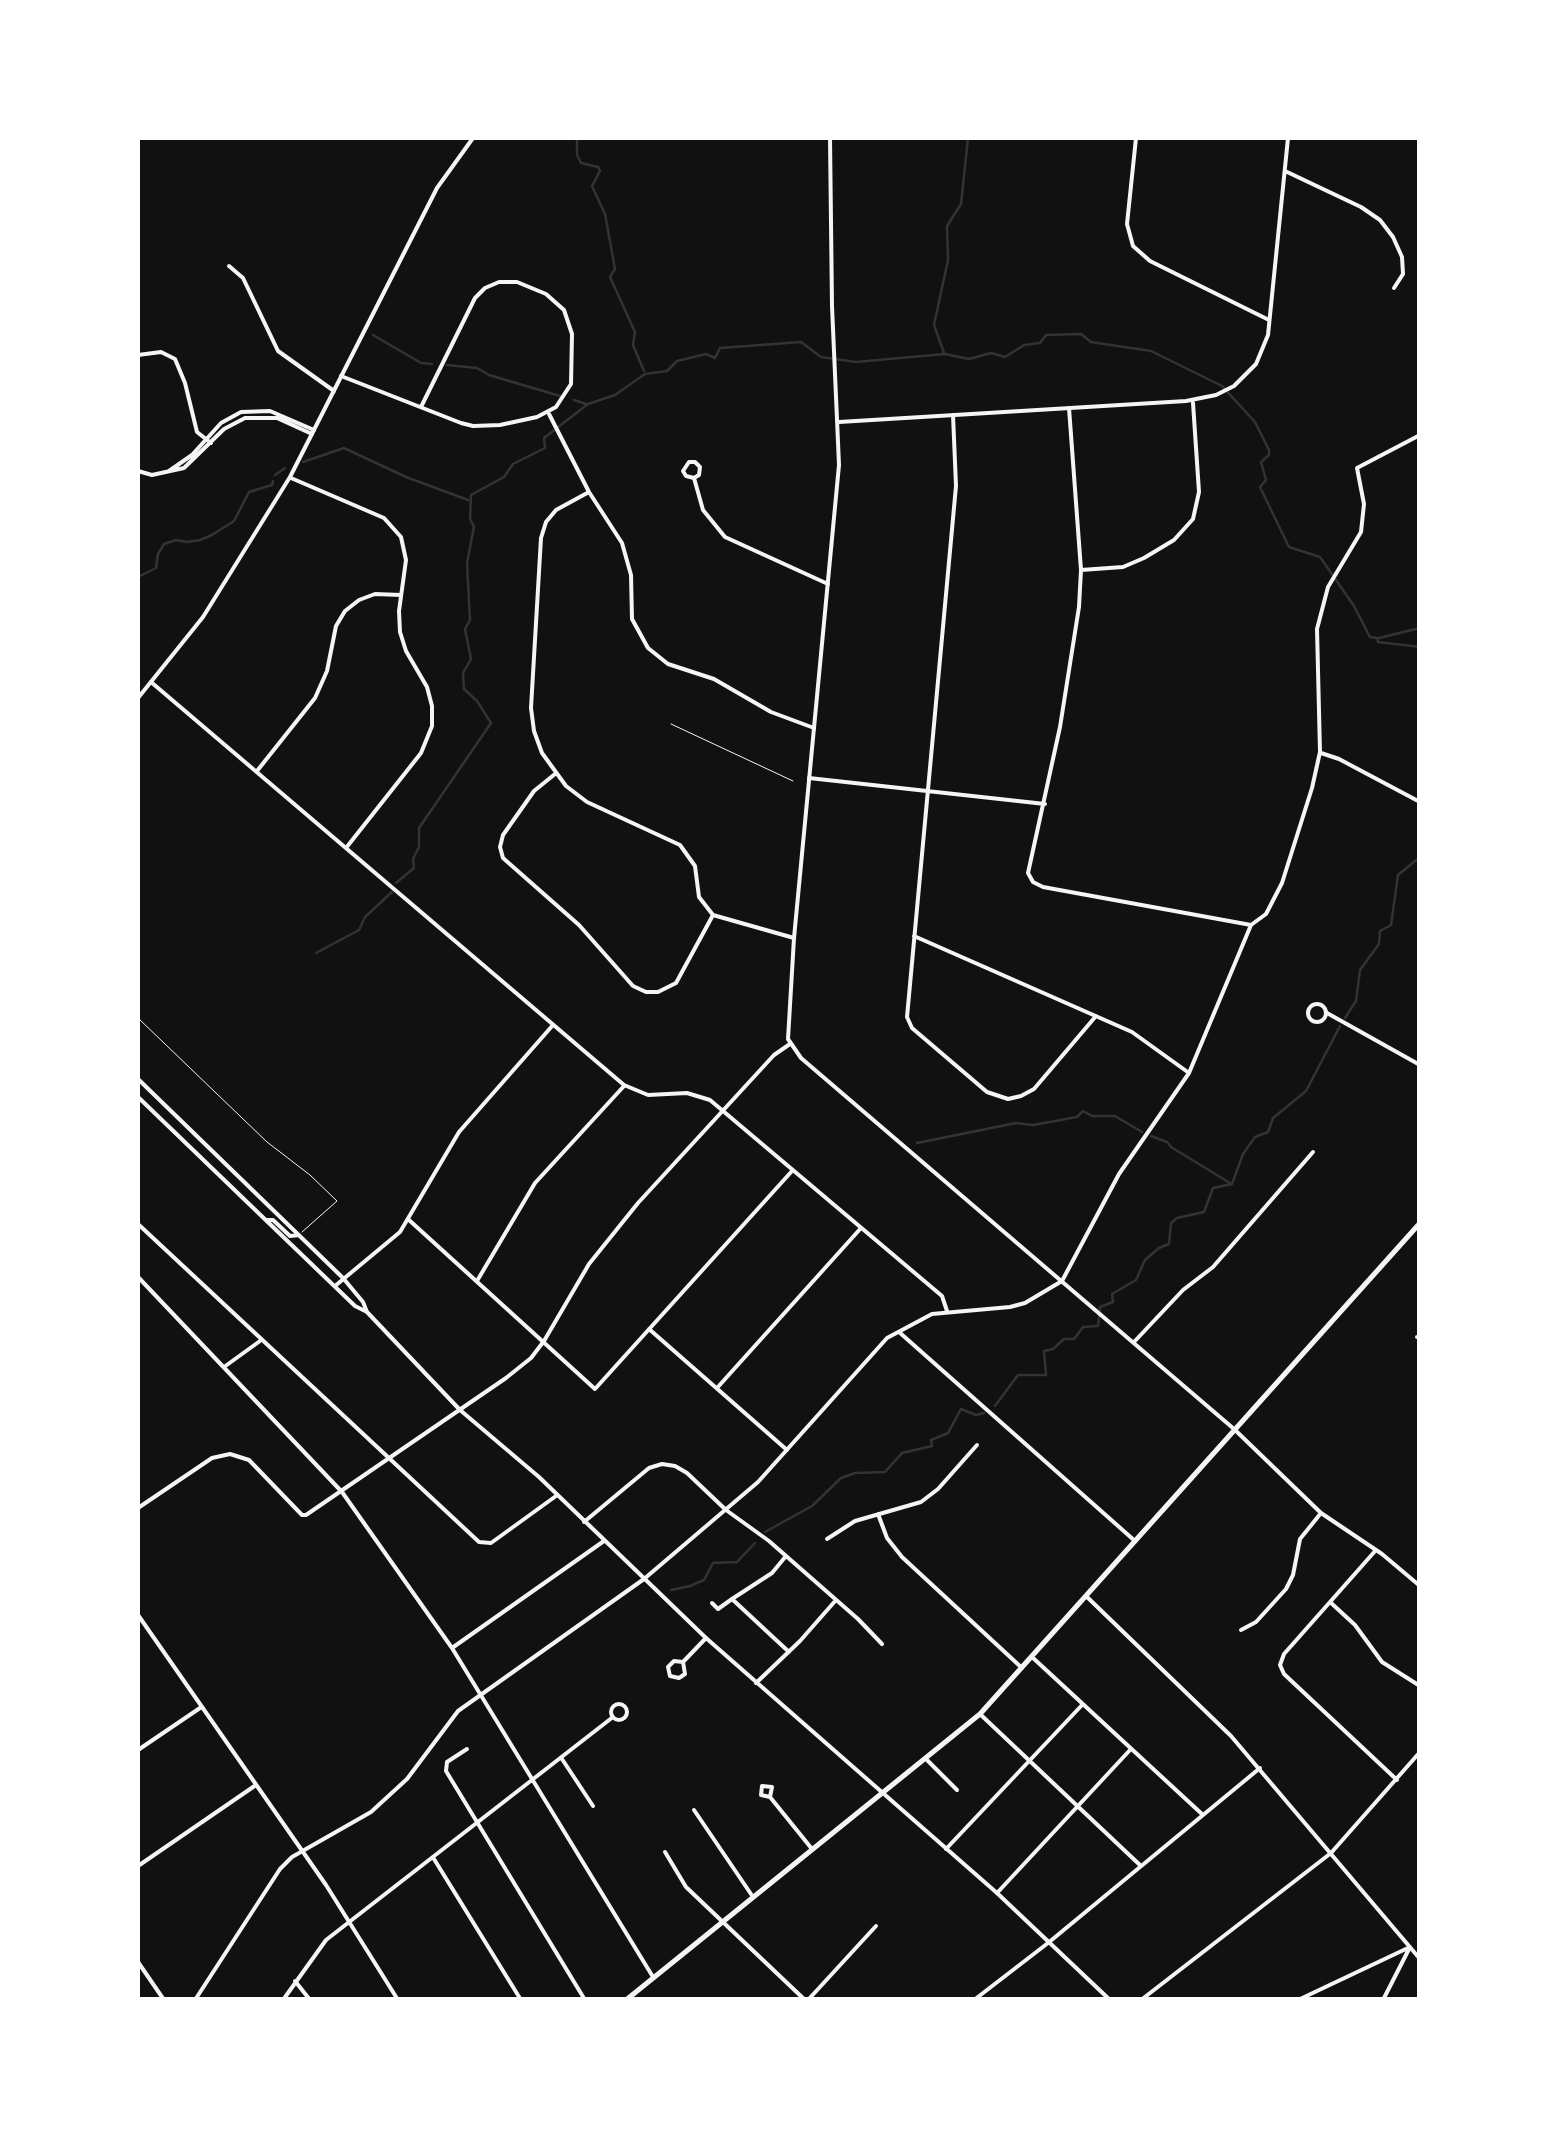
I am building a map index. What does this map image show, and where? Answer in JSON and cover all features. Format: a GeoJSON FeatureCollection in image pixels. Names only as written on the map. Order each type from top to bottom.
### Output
{"type":"FeatureCollection","features":[{"type":"Feature","properties":{"kind":"main road"},"geometry":{"type":"LineString","coordinates":[[626,1999],[980,1714],[1420,1223]]}},
{"type":"Feature","properties":{"kind":"street"},"geometry":{"type":"LineString","coordinates":[[138,698],[213,602],[290,477],[437,188],[473,138]]}},
{"type":"Feature","properties":{"kind":"street"},"geometry":{"type":"LineString","coordinates":[[830,138],[838,465],[786,1025],[790,1044],[1234,1430],[1321,1513],[1420,1586]]}},
{"type":"Feature","properties":{"kind":"street"},"geometry":{"type":"LineString","coordinates":[[1136,138],[1127,224],[1138,252],[1269,320]]}},
{"type":"Feature","properties":{"kind":"street"},"geometry":{"type":"LineString","coordinates":[[837,422],[1193,400],[1222,393],[1238,384],[1256,364],[1265,345],[1288,138]]}},
{"type":"Feature","properties":{"kind":"street"},"geometry":{"type":"LineString","coordinates":[[1285,171],[1362,207],[1380,220],[1402,256],[1403,274],[1394,288]]}},
{"type":"Feature","properties":{"kind":"street"},"geometry":{"type":"LineString","coordinates":[[229,266],[244,278],[278,351],[334,391]]}},
{"type":"Feature","properties":{"kind":"street"},"geometry":{"type":"LineString","coordinates":[[341,376],[461,423],[486,427],[548,413],[564,398],[570,384],[571,326],[564,310],[553,299],[512,281],[491,284],[475,298],[421,407]]}},
{"type":"Feature","properties":{"kind":"street"},"geometry":{"type":"LineString","coordinates":[[138,356],[162,352],[175,359],[190,398],[197,432],[208,441]]}},
{"type":"Feature","properties":{"kind":"street"},"geometry":{"type":"LineString","coordinates":[[1082,570],[1132,564],[1174,540],[1193,518],[1199,492],[1193,400]]}},
{"type":"Feature","properties":{"kind":"street"},"geometry":{"type":"LineString","coordinates":[[1070,408],[1082,570],[1069,674],[1045,804],[1028,868],[1033,882],[1046,888],[1250,925]]}},
{"type":"Feature","properties":{"kind":"street"},"geometry":{"type":"LineString","coordinates":[[548,413],[626,554],[631,575],[632,619],[648,648],[679,669],[714,679],[772,712],[814,728]]}},
{"type":"Feature","properties":{"kind":"street"},"geometry":{"type":"LineString","coordinates":[[953,414],[956,486],[926,791],[909,1023],[993,1096],[1014,1098],[1034,1089],[1096,1016]]}},
{"type":"Feature","properties":{"kind":"street"},"geometry":{"type":"LineString","coordinates":[[138,472],[152,475],[169,471],[229,424],[252,416],[277,418],[313,432]]}},
{"type":"Feature","properties":{"kind":"street"},"geometry":{"type":"LineString","coordinates":[[195,2000],[280,1868],[303,1850],[344,1830],[396,1790],[452,1716],[644,1579],[726,1510],[758,1482],[877,1348],[898,1330],[947,1311],[1010,1307],[1040,1296],[1062,1281],[1119,1174],[1189,1073],[1250,925],[1266,914],[1282,884],[1320,752],[1317,629],[1323,601],[1358,541],[1364,523],[1356,468],[1420,434]]}},
{"type":"Feature","properties":{"kind":"street"},"geometry":{"type":"LineString","coordinates":[[290,477],[376,514],[396,529],[406,552],[400,632],[430,697],[432,726],[421,753],[346,848]]}},
{"type":"Feature","properties":{"kind":"street"},"geometry":{"type":"LineString","coordinates":[[694,478],[703,510],[725,537],[828,584]]}},
{"type":"Feature","properties":{"kind":"street"},"geometry":{"type":"LineString","coordinates":[[590,492],[556,510],[546,522],[542,538],[531,710],[538,742],[555,774],[587,802],[680,845],[694,866],[699,897],[713,914],[794,938]]}},
{"type":"Feature","properties":{"kind":"street"},"geometry":{"type":"LineString","coordinates":[[257,771],[315,698],[327,671],[336,626],[345,611],[375,594],[401,595]]}},
{"type":"Feature","properties":{"kind":"street"},"geometry":{"type":"LineString","coordinates":[[151,682],[624,1085],[648,1095],[694,1094],[722,1110],[942,1296],[947,1311]]}},
{"type":"Feature","properties":{"kind":"street"},"geometry":{"type":"LineString","coordinates":[[1320,752],[1339,758],[1420,802]]}},
{"type":"Feature","properties":{"kind":"street"},"geometry":{"type":"LineString","coordinates":[[555,774],[534,791],[503,835],[503,858],[579,925],[634,986],[658,992],[676,983],[713,914]]}},
{"type":"Feature","properties":{"kind":"street"},"geometry":{"type":"LineString","coordinates":[[809,778],[1045,804]]}},
{"type":"Feature","properties":{"kind":"street"},"geometry":{"type":"LineString","coordinates":[[914,936],[1132,1032],[1189,1073]]}},
{"type":"Feature","properties":{"kind":"street"},"geometry":{"type":"LineString","coordinates":[[1327,1013],[1420,1065]]}},
{"type":"Feature","properties":{"kind":"street"},"geometry":{"type":"LineString","coordinates":[[335,1286],[391,1241],[409,1220],[459,1132],[553,1026]]}},
{"type":"Feature","properties":{"kind":"street"},"geometry":{"type":"LineString","coordinates":[[138,1508],[212,1458],[230,1454],[249,1460],[302,1515],[310,1514],[522,1366],[544,1342],[599,1250],[722,1110],[774,1055],[790,1044]]}},
{"type":"Feature","properties":{"kind":"street"},"geometry":{"type":"LineString","coordinates":[[138,1080],[344,1278],[367,1312]]}},
{"type":"Feature","properties":{"kind":"street"},"geometry":{"type":"LineString","coordinates":[[477,1281],[536,1183],[624,1085]]}},
{"type":"Feature","properties":{"kind":"street"},"geometry":{"type":"LineString","coordinates":[[138,1097],[313,1266],[367,1312],[460,1410],[557,1495],[706,1638],[997,1893],[1110,2000]]}},
{"type":"Feature","properties":{"kind":"street"},"geometry":{"type":"LineString","coordinates":[[1134,1342],[1183,1290],[1213,1267],[1314,1152]]}},
{"type":"Feature","properties":{"kind":"street"},"geometry":{"type":"LineString","coordinates":[[409,1220],[595,1389],[793,1170]]}},
{"type":"Feature","properties":{"kind":"street"},"geometry":{"type":"LineString","coordinates":[[248,1185],[247,1198],[252,1206]]}},
{"type":"Feature","properties":{"kind":"street"},"geometry":{"type":"LineString","coordinates":[[266,1220],[273,1220],[290,1236],[300,1234]]}},
{"type":"Feature","properties":{"kind":"street"},"geometry":{"type":"LineString","coordinates":[[138,1224],[483,1544],[492,1543],[557,1495]]}},
{"type":"Feature","properties":{"kind":"street"},"geometry":{"type":"LineString","coordinates":[[717,1388],[861,1228]]}},
{"type":"Feature","properties":{"kind":"street"},"geometry":{"type":"LineString","coordinates":[[313,1266],[318,1252]]}},
{"type":"Feature","properties":{"kind":"street"},"geometry":{"type":"LineString","coordinates":[[138,1277],[342,1492],[452,1648],[653,1978]]}},
{"type":"Feature","properties":{"kind":"street"},"geometry":{"type":"LineString","coordinates":[[649,1329],[787,1450]]}},
{"type":"Feature","properties":{"kind":"street"},"geometry":{"type":"LineString","coordinates":[[898,1330],[1135,1540]]}},
{"type":"Feature","properties":{"kind":"street"},"geometry":{"type":"LineString","coordinates":[[224,1368],[260,1340]]}},
{"type":"Feature","properties":{"kind":"street"},"geometry":{"type":"LineString","coordinates":[[827,1538],[854,1521],[902,1510],[930,1496],[977,1444]]}},
{"type":"Feature","properties":{"kind":"street"},"geometry":{"type":"LineString","coordinates":[[584,1522],[649,1468],[662,1464],[682,1468],[726,1510],[837,1600],[882,1644]]}},
{"type":"Feature","properties":{"kind":"street"},"geometry":{"type":"LineString","coordinates":[[1241,1630],[1256,1622],[1286,1588],[1300,1539],[1321,1513]]}},
{"type":"Feature","properties":{"kind":"street"},"geometry":{"type":"LineString","coordinates":[[878,1514],[887,1538],[902,1557],[1022,1668]]}},
{"type":"Feature","properties":{"kind":"street"},"geometry":{"type":"LineString","coordinates":[[452,1648],[604,1541]]}},
{"type":"Feature","properties":{"kind":"street"},"geometry":{"type":"LineString","coordinates":[[1376,1550],[1284,1654],[1281,1670],[1397,1780]]}},
{"type":"Feature","properties":{"kind":"street"},"geometry":{"type":"LineString","coordinates":[[712,1603],[718,1608],[772,1572],[786,1556]]}},
{"type":"Feature","properties":{"kind":"street"},"geometry":{"type":"LineString","coordinates":[[1086,1596],[1187,1691],[1260,1768],[1420,1959]]}},
{"type":"Feature","properties":{"kind":"street"},"geometry":{"type":"LineString","coordinates":[[732,1599],[789,1652]]}},
{"type":"Feature","properties":{"kind":"street"},"geometry":{"type":"LineString","coordinates":[[756,1682],[837,1600]]}},
{"type":"Feature","properties":{"kind":"street"},"geometry":{"type":"LineString","coordinates":[[1330,1602],[1355,1625],[1382,1662],[1420,1686]]}},
{"type":"Feature","properties":{"kind":"street"},"geometry":{"type":"LineString","coordinates":[[138,1614],[303,1850],[398,2000]]}},
{"type":"Feature","properties":{"kind":"street"},"geometry":{"type":"LineString","coordinates":[[682,1662],[706,1638]]}},
{"type":"Feature","properties":{"kind":"street"},"geometry":{"type":"LineString","coordinates":[[1032,1657],[1202,1815]]}},
{"type":"Feature","properties":{"kind":"street"},"geometry":{"type":"LineString","coordinates":[[946,1849],[1083,1704]]}},
{"type":"Feature","properties":{"kind":"street"},"geometry":{"type":"LineString","coordinates":[[138,1750],[202,1707]]}},
{"type":"Feature","properties":{"kind":"street"},"geometry":{"type":"LineString","coordinates":[[980,1714],[1141,1866]]}},
{"type":"Feature","properties":{"kind":"street"},"geometry":{"type":"LineString","coordinates":[[283,2000],[318,1949],[613,1717]]}},
{"type":"Feature","properties":{"kind":"street"},"geometry":{"type":"LineString","coordinates":[[467,1749],[447,1762],[446,1771],[586,2000]]}},
{"type":"Feature","properties":{"kind":"street"},"geometry":{"type":"LineString","coordinates":[[997,1893],[1131,1749]]}},
{"type":"Feature","properties":{"kind":"street"},"geometry":{"type":"LineString","coordinates":[[1141,2000],[1331,1853],[1420,1752]]}},
{"type":"Feature","properties":{"kind":"street"},"geometry":{"type":"LineString","coordinates":[[562,1759],[593,1806]]}},
{"type":"Feature","properties":{"kind":"street"},"geometry":{"type":"LineString","coordinates":[[926,1759],[957,1790]]}},
{"type":"Feature","properties":{"kind":"street"},"geometry":{"type":"LineString","coordinates":[[974,2000],[1260,1768]]}},
{"type":"Feature","properties":{"kind":"street"},"geometry":{"type":"LineString","coordinates":[[138,1866],[256,1785]]}},
{"type":"Feature","properties":{"kind":"street"},"geometry":{"type":"LineString","coordinates":[[138,1786],[138,1795]]}},
{"type":"Feature","properties":{"kind":"street"},"geometry":{"type":"LineString","coordinates":[[770,1797],[812,1849]]}},
{"type":"Feature","properties":{"kind":"street"},"geometry":{"type":"LineString","coordinates":[[694,1810],[753,1896]]}},
{"type":"Feature","properties":{"kind":"street"},"geometry":{"type":"LineString","coordinates":[[665,1852],[686,1886],[807,2000],[876,1926]]}},
{"type":"Feature","properties":{"kind":"street"},"geometry":{"type":"LineString","coordinates":[[434,1858],[521,2000]]}},
{"type":"Feature","properties":{"kind":"street"},"geometry":{"type":"LineString","coordinates":[[1298,2000],[1410,1947]]}},
{"type":"Feature","properties":{"kind":"street"},"geometry":{"type":"LineString","coordinates":[[1383,2000],[1410,1947]]}},
{"type":"Feature","properties":{"kind":"street"},"geometry":{"type":"LineString","coordinates":[[138,1962],[164,2000]]}},
{"type":"Feature","properties":{"kind":"street"},"geometry":{"type":"LineString","coordinates":[[295,1982],[310,2000]]}},
{"type":"Feature","properties":{"kind":"lane"},"geometry":{"type":"LineString","coordinates":[[671,724],[792,781]]}},
{"type":"Feature","properties":{"kind":"lane"},"geometry":{"type":"LineString","coordinates":[[138,1018],[267,1142],[337,1201],[300,1234]]}},
{"type":"Feature","properties":{"kind":"waterway"},"geometry":{"type":"LineString","coordinates":[[577,138],[581,163],[600,171],[592,186],[605,214],[615,269],[610,277],[635,332],[633,345],[644,371]]}},
{"type":"Feature","properties":{"kind":"waterway"},"geometry":{"type":"LineString","coordinates":[[944,353],[934,325],[948,260],[947,226],[961,204],[968,138]]}},
{"type":"Feature","properties":{"kind":"waterway"},"geometry":{"type":"LineString","coordinates":[[396,883],[414,868],[419,828],[491,723],[464,689],[463,673],[471,659],[465,629],[470,620],[467,563],[474,527],[470,519],[471,495],[504,477],[513,464],[545,448],[544,438],[588,404],[615,395],[645,374],[667,371],[677,361],[706,354],[715,358],[720,348],[801,342],[821,357],[856,362],[945,354],[969,359],[991,353],[1005,357],[1024,345],[1040,343],[1046,335],[1081,334],[1091,342],[1151,351],[1222,386],[1255,422],[1269,450],[1261,462],[1266,480],[1260,487],[1289,547],[1320,557],[1370,637],[1378,642],[1420,647]]}},
{"type":"Feature","properties":{"kind":"waterway"},"geometry":{"type":"LineString","coordinates":[[373,335],[421,363],[432,364]]}},
{"type":"Feature","properties":{"kind":"waterway"},"geometry":{"type":"LineString","coordinates":[[447,365],[477,368],[560,396]]}},
{"type":"Feature","properties":{"kind":"waterway"},"geometry":{"type":"LineString","coordinates":[[574,400],[586,404]]}},
{"type":"Feature","properties":{"kind":"waterway"},"geometry":{"type":"LineString","coordinates":[[303,462],[344,448],[468,500]]}},
{"type":"Feature","properties":{"kind":"waterway"},"geometry":{"type":"LineString","coordinates":[[275,475],[285,468]]}},
{"type":"Feature","properties":{"kind":"waterway"},"geometry":{"type":"LineString","coordinates":[[138,577],[156,568],[164,544],[212,535],[234,521],[249,492],[272,485],[273,481]]}},
{"type":"Feature","properties":{"kind":"waterway"},"geometry":{"type":"LineString","coordinates":[[1379,638],[1420,628]]}},
{"type":"Feature","properties":{"kind":"waterway"},"geometry":{"type":"LineString","coordinates":[[1345,1018],[1356,1001],[1360,970],[1379,944],[1380,931],[1391,925],[1398,875],[1420,857]]}},
{"type":"Feature","properties":{"kind":"waterway"},"geometry":{"type":"LineString","coordinates":[[316,953],[359,930],[365,917],[392,892]]}},
{"type":"Feature","properties":{"kind":"waterway"},"geometry":{"type":"LineString","coordinates":[[995,1406],[1018,1375],[1046,1375],[1044,1351],[1064,1339],[1074,1339],[1083,1327],[1098,1326],[1100,1307],[1113,1302],[1112,1294],[1136,1280],[1145,1260],[1169,1244],[1171,1223],[1204,1212],[1213,1188],[1232,1184],[1243,1154],[1255,1137],[1268,1132],[1273,1118],[1306,1091],[1340,1026]]}},
{"type":"Feature","properties":{"kind":"waterway"},"geometry":{"type":"LineString","coordinates":[[917,1143],[1016,1123],[1033,1125],[1077,1117],[1083,1111],[1092,1116],[1115,1116],[1142,1132]]}},
{"type":"Feature","properties":{"kind":"waterway"},"geometry":{"type":"LineString","coordinates":[[1151,1136],[1167,1142],[1230,1183]]}},
{"type":"Feature","properties":{"kind":"waterway"},"geometry":{"type":"LineString","coordinates":[[765,1532],[812,1506],[841,1478],[855,1473],[885,1472],[902,1453],[932,1446],[931,1440],[948,1433],[961,1409],[976,1415],[984,1413]]}},
{"type":"Feature","properties":{"kind":"waterway"},"geometry":{"type":"LineString","coordinates":[[671,1590],[704,1580],[713,1563],[737,1562],[755,1543]]}}]}
